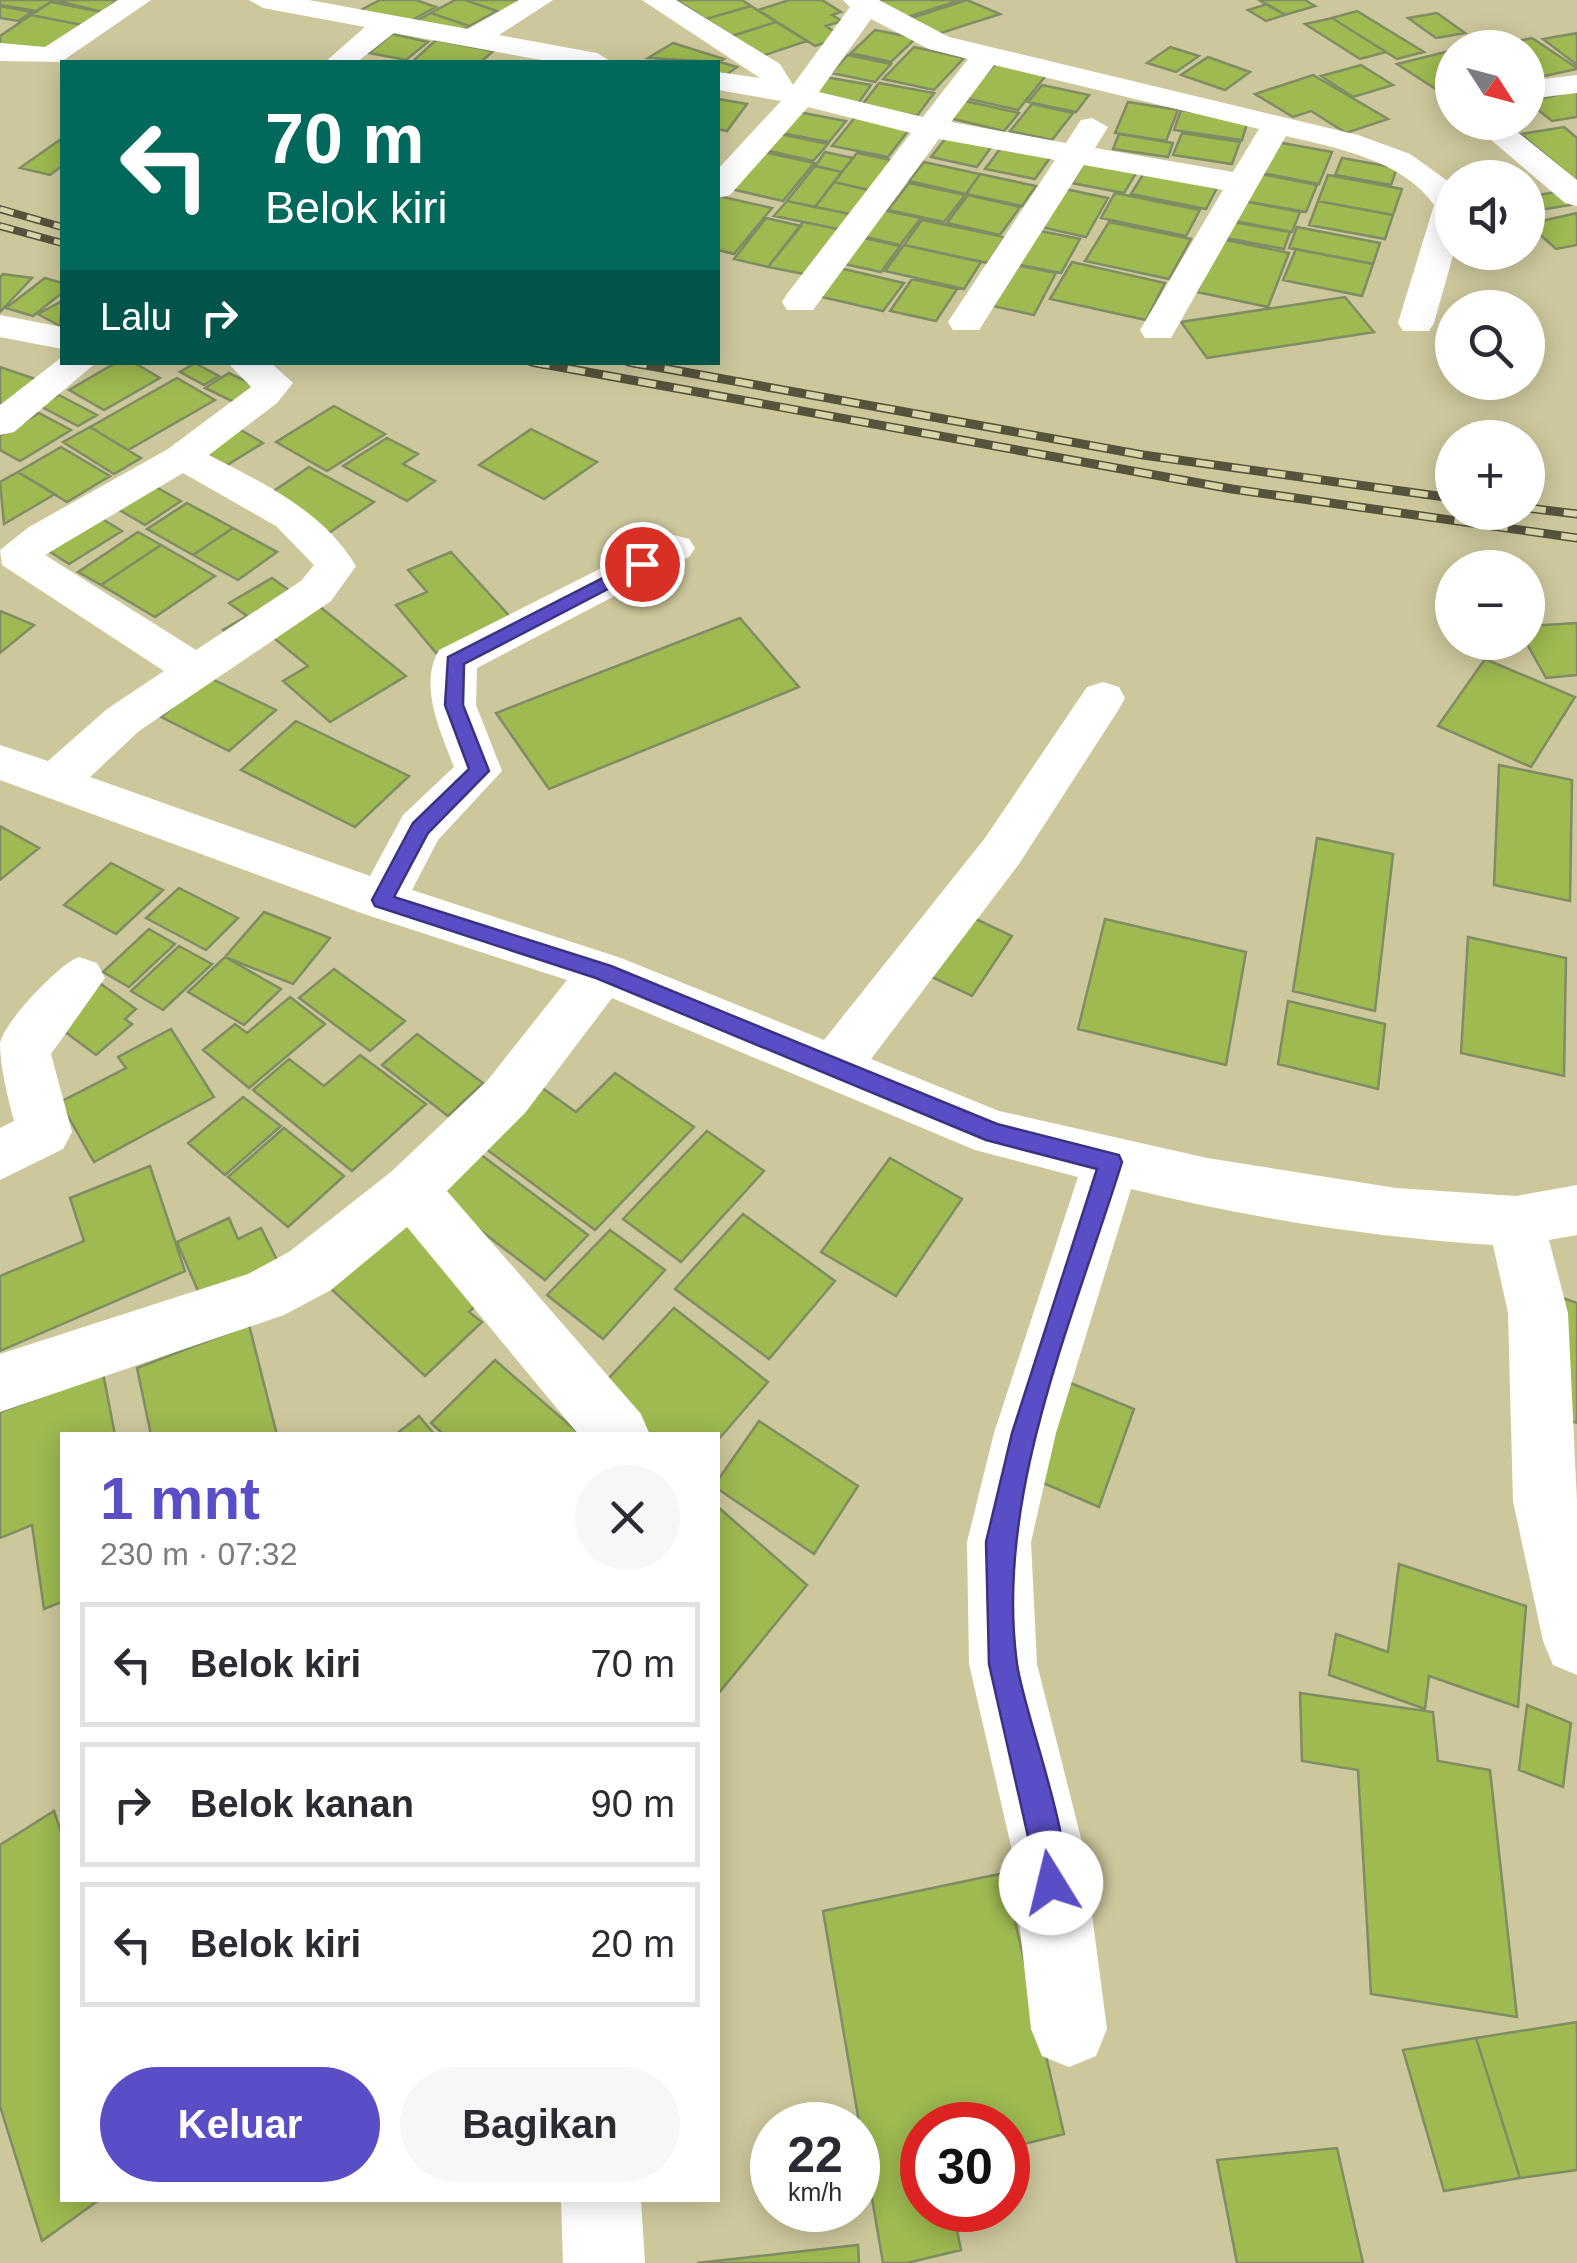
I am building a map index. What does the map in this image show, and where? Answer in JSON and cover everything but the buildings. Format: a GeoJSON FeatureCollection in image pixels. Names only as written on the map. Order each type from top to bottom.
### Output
{"type":"FeatureCollection","features":[{"type":"Feature","properties":{"kind":"street"},"geometry":{"type":"LineString","coordinates":[[0,52],[52,56],[137,0]]}},
{"type":"Feature","properties":{"kind":"street"},"geometry":{"type":"LineString","coordinates":[[263,0],[342,7],[387,24],[470,40],[502,56],[565,60]]}},
{"type":"Feature","properties":{"kind":"street"},"geometry":{"type":"LineString","coordinates":[[470,40],[540,0]]}},
{"type":"Feature","properties":{"kind":"street"},"geometry":{"type":"LineString","coordinates":[[656,0],[769,70],[785,94]]}},
{"type":"Feature","properties":{"kind":"street"},"geometry":{"type":"LineString","coordinates":[[720,185],[785,94],[861,3],[939,43],[1277,124],[1389,158],[1446,194],[1451,205],[1416,323]]}},
{"type":"Feature","properties":{"kind":"street"},"geometry":{"type":"LineString","coordinates":[[342,60],[387,24]]}},
{"type":"Feature","properties":{"kind":"street"},"geometry":{"type":"LineString","coordinates":[[800,302],[986,55]]}},
{"type":"Feature","properties":{"kind":"street"},"geometry":{"type":"LineString","coordinates":[[720,81],[930,128],[1245,184]]}},
{"type":"Feature","properties":{"kind":"street"},"geometry":{"type":"LineString","coordinates":[[1545,88],[1577,84]]}},
{"type":"Feature","properties":{"kind":"street"},"geometry":{"type":"LineString","coordinates":[[966,322],[1074,152],[1123,85]]}},
{"type":"Feature","properties":{"kind":"street"},"geometry":{"type":"LineString","coordinates":[[1158,330],[1277,124]]}},
{"type":"Feature","properties":{"kind":"street"},"geometry":{"type":"LineString","coordinates":[[1507,140],[1577,196]]}},
{"type":"Feature","properties":{"kind":"street"},"geometry":{"type":"LineString","coordinates":[[0,326],[60,338]]}},
{"type":"Feature","properties":{"kind":"street"},"geometry":{"type":"LineString","coordinates":[[0,424],[76,365]]}},
{"type":"Feature","properties":{"kind":"street"},"geometry":{"type":"LineString","coordinates":[[195,670],[18,556],[43,536],[182,457],[274,383],[250,365]]}},
{"type":"Feature","properties":{"kind":"street"},"geometry":{"type":"LineString","coordinates":[[54,783],[124,720],[316,591],[335,566],[328,549],[301,526],[182,457]]}},
{"type":"Feature","properties":{"kind":"street"},"geometry":{"type":"LineString","coordinates":[[382,900],[420,828],[479,771],[454,705],[455,661],[674,548]]}},
{"type":"Feature","properties":{"kind":"street"},"geometry":{"type":"LineString","coordinates":[[834,1066],[1002,851],[1103,698]]}},
{"type":"Feature","properties":{"kind":"street"},"geometry":{"type":"LineString","coordinates":[[0,762],[382,900],[603,972],[994,1133],[1207,1183],[1396,1213],[1516,1221],[1577,1210]]}},
{"type":"Feature","properties":{"kind":"street"},"geometry":{"type":"LineString","coordinates":[[0,1383],[263,1296],[310,1271],[411,1190],[506,1097],[603,972]]}},
{"type":"Feature","properties":{"kind":"street"},"geometry":{"type":"LineString","coordinates":[[0,1156],[44,1132],[23,1050],[79,978]]}},
{"type":"Feature","properties":{"kind":"street"},"geometry":{"type":"LineString","coordinates":[[1069,2029],[1047,1846],[1003,1664],[1000,1542],[1025,1433],[1111,1162]]}},
{"type":"Feature","properties":{"kind":"street"},"geometry":{"type":"LineString","coordinates":[[411,1190],[616,1432]]}},
{"type":"Feature","properties":{"kind":"street"},"geometry":{"type":"LineString","coordinates":[[1516,1221],[1538,1313],[1539,1428],[1546,1500],[1577,1641]]}},
{"type":"Feature","properties":{"kind":"street"},"geometry":{"type":"LineString","coordinates":[[602,2202],[604,2263]]}},
{"type":"Feature","properties":{"kind":"railway"},"geometry":{"type":"LineString","coordinates":[[0,209],[60,226]]}},
{"type":"Feature","properties":{"kind":"railway"},"geometry":{"type":"LineString","coordinates":[[0,226],[60,242]]}},
{"type":"Feature","properties":{"kind":"railway"},"geometry":{"type":"LineString","coordinates":[[549,365],[1232,489],[1577,538]]}},
{"type":"Feature","properties":{"kind":"railway"},"geometry":{"type":"LineString","coordinates":[[646,365],[1143,455],[1435,496]]}},
{"type":"Feature","properties":{"kind":"railway"},"geometry":{"type":"LineString","coordinates":[[1545,510],[1577,514]]}},
{"type":"Feature","properties":{"kind":"route"},"geometry":{"type":"LineString","coordinates":[[642,564],[455,661],[454,705],[479,771],[420,828],[382,900],[603,972],[994,1133],[1111,1162],[1025,1433],[1000,1542],[998,1599],[1003,1664],[1047,1846],[1051,1883]]}}]}
